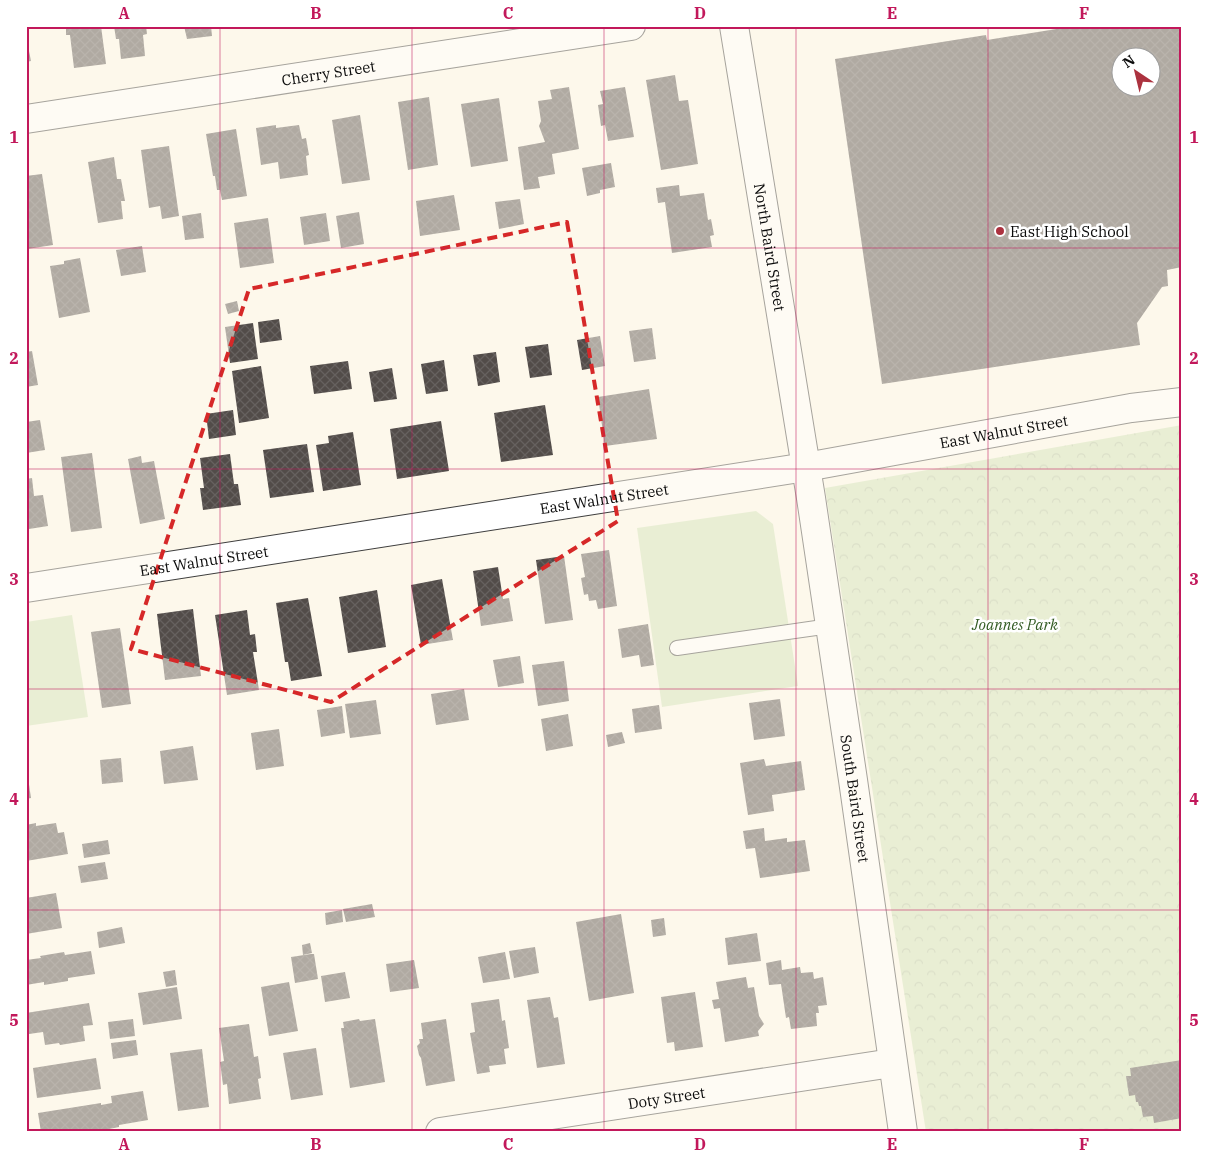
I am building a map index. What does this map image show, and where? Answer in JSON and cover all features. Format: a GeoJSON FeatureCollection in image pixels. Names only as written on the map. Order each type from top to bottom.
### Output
{"type":"FeatureCollection","features":[{"type":"Feature","properties":{"kind":"street","name":"Cherry Street"},"geometry":{"type":"LineString","coordinates":[[26,118],[631,26]]}},
{"type":"Feature","properties":{"kind":"street","name":"North Baird Street"},"geometry":{"type":"LineString","coordinates":[[734,26],[806,467]]}},
{"type":"Feature","properties":{"kind":"street","name":"East Walnut Street"},"geometry":{"type":"LineString","coordinates":[[26,588],[806,467],[1131,408],[1182,402]]}},
{"type":"Feature","properties":{"kind":"street","name":"South Baird Street"},"geometry":{"type":"LineString","coordinates":[[806,467],[903,1132]]}},
{"type":"Feature","properties":{"kind":"street","name":"Doty Street"},"geometry":{"type":"LineString","coordinates":[[440,1132],[892,1063]]}},
{"type":"Feature","properties":{"kind":"lane"},"geometry":{"type":"LineString","coordinates":[[676,648],[830,626]]}},
{"type":"Feature","properties":{"kind":"highlighted area"},"geometry":{"type":"Polygon","coordinates":[[[567,222],[618,521],[331,702],[131,649],[249,289],[567,222]]]}},
{"type":"Feature","properties":{"kind":"green space","name":"Joannes Park"},"geometry":{"type":"Polygon","coordinates":[[[1182,425],[1182,1132],[926,1132],[825,488],[1182,425]]]}},
{"type":"Feature","properties":{"kind":"green space"},"geometry":{"type":"Polygon","coordinates":[[[756,511],[773,524],[798,686],[662,707],[637,528],[756,511]]]}},
{"type":"Feature","properties":{"kind":"green space"},"geometry":{"type":"Polygon","coordinates":[[[72,615],[88,717],[26,726],[26,622],[72,615]]]}},
{"type":"Feature","properties":{"kind":"building"},"geometry":{"type":"Polygon","coordinates":[[[66,26],[101,26],[106,64],[74,68],[70,35],[66,35],[66,26]]]}},
{"type":"Feature","properties":{"kind":"building"},"geometry":{"type":"Polygon","coordinates":[[[114,26],[146,26],[147,34],[143,35],[145,56],[121,59],[119,39],[116,39],[114,26]]]}},
{"type":"Feature","properties":{"kind":"building"},"geometry":{"type":"Polygon","coordinates":[[[184,26],[211,26],[212,36],[187,39],[184,26]]]}},
{"type":"Feature","properties":{"kind":"building","name":"East High School"},"geometry":{"type":"Polygon","coordinates":[[[1075,26],[1182,26],[1182,267],[1167,270],[1168,286],[1162,287],[1137,323],[1140,345],[882,384],[835,59],[986,35],[987,40],[1075,26]]]}},
{"type":"Feature","properties":{"kind":"building"},"geometry":{"type":"Polygon","coordinates":[[[26,36],[31,61],[26,62],[26,36]]]}},
{"type":"Feature","properties":{"kind":"building"},"geometry":{"type":"Polygon","coordinates":[[[675,75],[679,101],[688,100],[698,164],[661,170],[646,80],[675,75]]]}},
{"type":"Feature","properties":{"kind":"building"},"geometry":{"type":"Polygon","coordinates":[[[569,87],[579,149],[552,154],[555,174],[538,177],[540,188],[524,190],[518,147],[545,142],[539,126],[541,121],[538,101],[552,99],[550,90],[569,87]]]}},
{"type":"Feature","properties":{"kind":"building"},"geometry":{"type":"Polygon","coordinates":[[[625,87],[634,137],[608,141],[605,125],[601,126],[598,105],[603,104],[600,91],[625,87]]]}},
{"type":"Feature","properties":{"kind":"building"},"geometry":{"type":"Polygon","coordinates":[[[429,97],[438,165],[408,170],[398,102],[429,97]]]}},
{"type":"Feature","properties":{"kind":"building"},"geometry":{"type":"Polygon","coordinates":[[[499,98],[508,161],[471,167],[461,104],[499,98]]]}},
{"type":"Feature","properties":{"kind":"building"},"geometry":{"type":"Polygon","coordinates":[[[360,115],[370,180],[342,184],[332,120],[360,115]]]}},
{"type":"Feature","properties":{"kind":"building"},"geometry":{"type":"Polygon","coordinates":[[[276,125],[276,128],[299,125],[302,139],[306,138],[309,155],[306,156],[308,175],[280,179],[278,162],[261,165],[256,128],[276,125]]]}},
{"type":"Feature","properties":{"kind":"building"},"geometry":{"type":"Polygon","coordinates":[[[236,129],[247,196],[222,200],[220,190],[217,190],[215,176],[213,176],[206,134],[236,129]]]}},
{"type":"Feature","properties":{"kind":"building"},"geometry":{"type":"Polygon","coordinates":[[[169,146],[179,216],[162,219],[160,206],[149,208],[141,150],[169,146]]]}},
{"type":"Feature","properties":{"kind":"building"},"geometry":{"type":"Polygon","coordinates":[[[114,157],[117,179],[121,179],[125,201],[121,201],[123,219],[98,223],[88,162],[114,157]]]}},
{"type":"Feature","properties":{"kind":"building"},"geometry":{"type":"Polygon","coordinates":[[[611,163],[615,187],[600,190],[600,193],[587,196],[582,168],[611,163]]]}},
{"type":"Feature","properties":{"kind":"building"},"geometry":{"type":"Polygon","coordinates":[[[42,174],[53,245],[27,249],[26,176],[42,174]]]}},
{"type":"Feature","properties":{"kind":"building"},"geometry":{"type":"Polygon","coordinates":[[[679,185],[680,196],[704,193],[708,220],[711,219],[714,235],[710,236],[712,247],[672,253],[665,202],[658,203],[656,188],[679,185]]]}},
{"type":"Feature","properties":{"kind":"building"},"geometry":{"type":"Polygon","coordinates":[[[454,195],[460,230],[420,236],[416,201],[454,195]]]}},
{"type":"Feature","properties":{"kind":"building"},"geometry":{"type":"Polygon","coordinates":[[[520,199],[524,224],[499,229],[495,202],[520,199]]]}},
{"type":"Feature","properties":{"kind":"building"},"geometry":{"type":"Polygon","coordinates":[[[359,212],[364,244],[341,248],[336,216],[359,212]]]}},
{"type":"Feature","properties":{"kind":"building"},"geometry":{"type":"Polygon","coordinates":[[[201,213],[204,238],[185,240],[182,216],[201,213]]]}},
{"type":"Feature","properties":{"kind":"building"},"geometry":{"type":"Polygon","coordinates":[[[326,213],[330,241],[304,245],[300,217],[326,213]]]}},
{"type":"Feature","properties":{"kind":"building"},"geometry":{"type":"Polygon","coordinates":[[[268,218],[274,263],[240,268],[234,223],[268,218]]]}},
{"type":"Feature","properties":{"kind":"building"},"geometry":{"type":"Polygon","coordinates":[[[142,246],[146,272],[121,276],[116,250],[142,246]]]}},
{"type":"Feature","properties":{"kind":"building"},"geometry":{"type":"Polygon","coordinates":[[[80,258],[90,312],[59,318],[50,266],[64,264],[64,261],[80,258]]]}},
{"type":"Feature","properties":{"kind":"building"},"geometry":{"type":"Polygon","coordinates":[[[237,301],[239,311],[228,314],[225,304],[237,301]]]}},
{"type":"Feature","properties":{"kind":"building"},"geometry":{"type":"Polygon","coordinates":[[[279,319],[282,340],[260,343],[258,322],[279,319]]]}},
{"type":"Feature","properties":{"kind":"building"},"geometry":{"type":"Polygon","coordinates":[[[253,323],[258,359],[230,363],[225,327],[253,323]]]}},
{"type":"Feature","properties":{"kind":"building"},"geometry":{"type":"Polygon","coordinates":[[[652,328],[656,359],[634,362],[629,331],[652,328]]]}},
{"type":"Feature","properties":{"kind":"building"},"geometry":{"type":"Polygon","coordinates":[[[600,336],[605,366],[582,370],[577,340],[600,336]]]}},
{"type":"Feature","properties":{"kind":"building"},"geometry":{"type":"Polygon","coordinates":[[[548,344],[552,375],[530,378],[525,347],[548,344]]]}},
{"type":"Feature","properties":{"kind":"building"},"geometry":{"type":"Polygon","coordinates":[[[32,351],[38,385],[26,387],[26,352],[32,351]]]}},
{"type":"Feature","properties":{"kind":"building"},"geometry":{"type":"Polygon","coordinates":[[[496,352],[500,382],[478,386],[473,355],[496,352]]]}},
{"type":"Feature","properties":{"kind":"building"},"geometry":{"type":"Polygon","coordinates":[[[444,360],[448,391],[426,394],[421,364],[444,360]]]}},
{"type":"Feature","properties":{"kind":"building"},"geometry":{"type":"Polygon","coordinates":[[[348,361],[352,389],[314,394],[310,366],[348,361]]]}},
{"type":"Feature","properties":{"kind":"building"},"geometry":{"type":"Polygon","coordinates":[[[261,366],[269,418],[239,423],[232,371],[261,366]]]}},
{"type":"Feature","properties":{"kind":"building"},"geometry":{"type":"Polygon","coordinates":[[[392,368],[397,399],[374,402],[369,372],[392,368]]]}},
{"type":"Feature","properties":{"kind":"building"},"geometry":{"type":"Polygon","coordinates":[[[649,389],[657,439],[605,446],[598,397],[649,389]]]}},
{"type":"Feature","properties":{"kind":"building"},"geometry":{"type":"Polygon","coordinates":[[[545,405],[553,455],[501,462],[494,413],[545,405]]]}},
{"type":"Feature","properties":{"kind":"building"},"geometry":{"type":"Polygon","coordinates":[[[233,410],[236,435],[209,439],[206,414],[233,410]]]}},
{"type":"Feature","properties":{"kind":"building"},"geometry":{"type":"Polygon","coordinates":[[[40,420],[45,450],[26,453],[26,422],[40,420]]]}},
{"type":"Feature","properties":{"kind":"building"},"geometry":{"type":"Polygon","coordinates":[[[441,421],[449,471],[397,479],[390,429],[441,421]]]}},
{"type":"Feature","properties":{"kind":"building"},"geometry":{"type":"Polygon","coordinates":[[[353,432],[361,485],[323,491],[316,445],[329,443],[328,436],[353,432]]]}},
{"type":"Feature","properties":{"kind":"building"},"geometry":{"type":"Polygon","coordinates":[[[307,444],[314,492],[270,498],[263,450],[307,444]]]}},
{"type":"Feature","properties":{"kind":"building"},"geometry":{"type":"Polygon","coordinates":[[[92,453],[102,528],[71,532],[61,457],[92,453]]]}},
{"type":"Feature","properties":{"kind":"building"},"geometry":{"type":"Polygon","coordinates":[[[230,454],[234,484],[238,484],[241,505],[203,510],[200,488],[204,488],[200,458],[230,454]]]}},
{"type":"Feature","properties":{"kind":"building"},"geometry":{"type":"Polygon","coordinates":[[[141,456],[142,463],[154,461],[165,519],[140,524],[128,459],[141,456]]]}},
{"type":"Feature","properties":{"kind":"building"},"geometry":{"type":"Polygon","coordinates":[[[32,478],[34,496],[43,495],[48,526],[29,529],[29,532],[26,533],[26,479],[32,478]]]}},
{"type":"Feature","properties":{"kind":"building"},"geometry":{"type":"Polygon","coordinates":[[[609,550],[617,606],[598,609],[596,600],[589,601],[588,594],[584,595],[581,578],[585,577],[581,554],[609,550]]]}},
{"type":"Feature","properties":{"kind":"building"},"geometry":{"type":"Polygon","coordinates":[[[564,556],[573,620],[545,624],[536,560],[564,556]]]}},
{"type":"Feature","properties":{"kind":"building"},"geometry":{"type":"Polygon","coordinates":[[[498,567],[503,599],[509,598],[513,621],[481,626],[473,571],[498,567]]]}},
{"type":"Feature","properties":{"kind":"building"},"geometry":{"type":"Polygon","coordinates":[[[442,579],[453,640],[421,645],[411,585],[442,579]]]}},
{"type":"Feature","properties":{"kind":"building"},"geometry":{"type":"Polygon","coordinates":[[[377,590],[386,647],[348,653],[339,597],[377,590]]]}},
{"type":"Feature","properties":{"kind":"building"},"geometry":{"type":"Polygon","coordinates":[[[308,598],[322,676],[291,681],[288,662],[285,662],[276,603],[308,598]]]}},
{"type":"Feature","properties":{"kind":"building"},"geometry":{"type":"Polygon","coordinates":[[[193,609],[201,676],[165,680],[157,614],[193,609]]]}},
{"type":"Feature","properties":{"kind":"building"},"geometry":{"type":"Polygon","coordinates":[[[247,610],[250,635],[255,634],[257,652],[253,652],[259,690],[227,695],[215,615],[247,610]]]}},
{"type":"Feature","properties":{"kind":"building"},"geometry":{"type":"Polygon","coordinates":[[[648,624],[654,665],[641,667],[639,655],[622,658],[618,629],[648,624]]]}},
{"type":"Feature","properties":{"kind":"building"},"geometry":{"type":"Polygon","coordinates":[[[120,628],[131,704],[102,708],[91,632],[120,628]]]}},
{"type":"Feature","properties":{"kind":"building"},"geometry":{"type":"Polygon","coordinates":[[[520,656],[524,683],[498,687],[493,660],[520,656]]]}},
{"type":"Feature","properties":{"kind":"building"},"geometry":{"type":"Polygon","coordinates":[[[564,661],[569,701],[538,706],[532,665],[564,661]]]}},
{"type":"Feature","properties":{"kind":"building"},"geometry":{"type":"Polygon","coordinates":[[[464,689],[469,720],[436,725],[431,694],[464,689]]]}},
{"type":"Feature","properties":{"kind":"building"},"geometry":{"type":"Polygon","coordinates":[[[780,699],[785,736],[754,740],[749,703],[780,699]]]}},
{"type":"Feature","properties":{"kind":"building"},"geometry":{"type":"Polygon","coordinates":[[[376,700],[381,734],[350,738],[345,704],[376,700]]]}},
{"type":"Feature","properties":{"kind":"building"},"geometry":{"type":"Polygon","coordinates":[[[659,705],[662,729],[635,733],[632,709],[659,705]]]}},
{"type":"Feature","properties":{"kind":"building"},"geometry":{"type":"Polygon","coordinates":[[[342,706],[345,733],[321,737],[317,710],[342,706]]]}},
{"type":"Feature","properties":{"kind":"building"},"geometry":{"type":"Polygon","coordinates":[[[568,714],[573,746],[546,751],[541,719],[568,714]]]}},
{"type":"Feature","properties":{"kind":"building"},"geometry":{"type":"Polygon","coordinates":[[[279,729],[284,766],[256,770],[251,733],[279,729]]]}},
{"type":"Feature","properties":{"kind":"building"},"geometry":{"type":"Polygon","coordinates":[[[622,732],[625,743],[608,747],[606,735],[622,732]]]}},
{"type":"Feature","properties":{"kind":"building"},"geometry":{"type":"Polygon","coordinates":[[[193,746],[198,780],[164,784],[160,751],[193,746]]]}},
{"type":"Feature","properties":{"kind":"building"},"geometry":{"type":"Polygon","coordinates":[[[121,758],[123,782],[102,784],[100,760],[121,758]]]}},
{"type":"Feature","properties":{"kind":"building"},"geometry":{"type":"Polygon","coordinates":[[[764,759],[766,766],[801,761],[805,790],[772,795],[774,811],[748,815],[740,763],[764,759]]]}},
{"type":"Feature","properties":{"kind":"building"},"geometry":{"type":"Polygon","coordinates":[[[26,772],[31,798],[26,799],[26,772]]]}},
{"type":"Feature","properties":{"kind":"building"},"geometry":{"type":"Polygon","coordinates":[[[36,823],[36,826],[56,823],[58,833],[64,832],[68,854],[26,861],[26,825],[36,823]]]}},
{"type":"Feature","properties":{"kind":"building"},"geometry":{"type":"Polygon","coordinates":[[[764,828],[765,841],[787,838],[787,842],[805,840],[810,871],[760,878],[755,848],[746,849],[743,831],[764,828]]]}},
{"type":"Feature","properties":{"kind":"building"},"geometry":{"type":"Polygon","coordinates":[[[108,840],[110,854],[84,858],[82,844],[108,840]]]}},
{"type":"Feature","properties":{"kind":"building"},"geometry":{"type":"Polygon","coordinates":[[[105,862],[108,879],[81,883],[78,866],[105,862]]]}},
{"type":"Feature","properties":{"kind":"building"},"geometry":{"type":"Polygon","coordinates":[[[56,893],[62,928],[26,934],[26,898],[56,893]]]}},
{"type":"Feature","properties":{"kind":"building"},"geometry":{"type":"Polygon","coordinates":[[[372,904],[375,917],[346,922],[343,909],[372,904]]]}},
{"type":"Feature","properties":{"kind":"building"},"geometry":{"type":"Polygon","coordinates":[[[342,910],[343,922],[326,925],[325,913],[342,910]]]}},
{"type":"Feature","properties":{"kind":"building"},"geometry":{"type":"Polygon","coordinates":[[[621,914],[634,993],[589,1001],[576,922],[621,914]]]}},
{"type":"Feature","properties":{"kind":"building"},"geometry":{"type":"Polygon","coordinates":[[[664,918],[666,935],[653,937],[651,920],[664,918]]]}},
{"type":"Feature","properties":{"kind":"building"},"geometry":{"type":"Polygon","coordinates":[[[122,927],[125,943],[99,948],[97,932],[122,927]]]}},
{"type":"Feature","properties":{"kind":"building"},"geometry":{"type":"Polygon","coordinates":[[[757,933],[761,961],[728,965],[725,938],[757,933]]]}},
{"type":"Feature","properties":{"kind":"building"},"geometry":{"type":"Polygon","coordinates":[[[310,943],[312,953],[303,955],[302,945],[310,943]]]}},
{"type":"Feature","properties":{"kind":"building"},"geometry":{"type":"Polygon","coordinates":[[[535,947],[539,973],[514,978],[509,951],[535,947]]]}},
{"type":"Feature","properties":{"kind":"building"},"geometry":{"type":"Polygon","coordinates":[[[91,951],[95,974],[68,978],[68,981],[44,985],[44,982],[26,985],[26,960],[64,952],[65,955],[91,951]]]}},
{"type":"Feature","properties":{"kind":"building"},"geometry":{"type":"Polygon","coordinates":[[[505,952],[510,979],[483,983],[478,957],[505,952]]]}},
{"type":"Feature","properties":{"kind":"building"},"geometry":{"type":"Polygon","coordinates":[[[314,954],[318,979],[295,983],[291,957],[314,954]]]}},
{"type":"Feature","properties":{"kind":"building"},"geometry":{"type":"Polygon","coordinates":[[[414,960],[419,988],[390,992],[386,964],[414,960]]]}},
{"type":"Feature","properties":{"kind":"building"},"geometry":{"type":"Polygon","coordinates":[[[781,960],[782,970],[800,967],[801,973],[813,972],[814,979],[823,977],[827,1005],[818,1006],[819,1013],[816,1013],[817,1026],[791,1029],[789,1017],[786,1018],[781,984],[769,985],[766,963],[781,960]]]}},
{"type":"Feature","properties":{"kind":"building"},"geometry":{"type":"Polygon","coordinates":[[[175,970],[177,985],[166,987],[163,972],[175,970]]]}},
{"type":"Feature","properties":{"kind":"building"},"geometry":{"type":"Polygon","coordinates":[[[345,972],[350,998],[325,1002],[321,976],[345,972]]]}},
{"type":"Feature","properties":{"kind":"building"},"geometry":{"type":"Polygon","coordinates":[[[746,977],[748,988],[754,987],[759,1016],[764,1024],[758,1031],[759,1036],[725,1042],[720,1008],[714,1009],[712,1000],[719,999],[716,982],[746,977]]]}},
{"type":"Feature","properties":{"kind":"building"},"geometry":{"type":"Polygon","coordinates":[[[289,982],[298,1031],[269,1036],[261,987],[289,982]]]}},
{"type":"Feature","properties":{"kind":"building"},"geometry":{"type":"Polygon","coordinates":[[[177,987],[182,1019],[143,1025],[138,993],[177,987]]]}},
{"type":"Feature","properties":{"kind":"building"},"geometry":{"type":"Polygon","coordinates":[[[695,992],[703,1047],[675,1051],[674,1042],[667,1043],[661,997],[695,992]]]}},
{"type":"Feature","properties":{"kind":"building"},"geometry":{"type":"Polygon","coordinates":[[[550,997],[554,1018],[558,1017],[565,1064],[537,1068],[527,1000],[550,997]]]}},
{"type":"Feature","properties":{"kind":"building"},"geometry":{"type":"Polygon","coordinates":[[[499,999],[502,1021],[505,1020],[509,1048],[504,1049],[506,1064],[489,1066],[490,1072],[477,1074],[470,1033],[475,1032],[471,1003],[499,999]]]}},
{"type":"Feature","properties":{"kind":"building"},"geometry":{"type":"Polygon","coordinates":[[[89,1003],[93,1025],[83,1026],[85,1041],[45,1045],[43,1032],[29,1034],[26,1013],[89,1003]]]}},
{"type":"Feature","properties":{"kind":"building"},"geometry":{"type":"Polygon","coordinates":[[[133,1019],[135,1036],[110,1039],[108,1022],[133,1019]]]}},
{"type":"Feature","properties":{"kind":"building"},"geometry":{"type":"Polygon","coordinates":[[[359,1019],[360,1021],[375,1019],[385,1082],[350,1088],[341,1028],[344,1028],[343,1022],[359,1019]]]}},
{"type":"Feature","properties":{"kind":"building"},"geometry":{"type":"Polygon","coordinates":[[[446,1019],[455,1081],[426,1086],[417,1046],[420,1043],[419,1039],[423,1039],[421,1023],[446,1019]]]}},
{"type":"Feature","properties":{"kind":"building"},"geometry":{"type":"Polygon","coordinates":[[[249,1024],[254,1057],[258,1056],[261,1078],[258,1079],[261,1099],[229,1104],[227,1084],[223,1085],[220,1062],[224,1061],[219,1028],[249,1024]]]}},
{"type":"Feature","properties":{"kind":"building"},"geometry":{"type":"Polygon","coordinates":[[[136,1040],[138,1055],[113,1059],[111,1043],[136,1040]]]}},
{"type":"Feature","properties":{"kind":"building"},"geometry":{"type":"Polygon","coordinates":[[[316,1048],[323,1095],[291,1100],[283,1053],[316,1048]]]}},
{"type":"Feature","properties":{"kind":"building"},"geometry":{"type":"Polygon","coordinates":[[[202,1049],[209,1107],[178,1111],[170,1053],[202,1049]]]}},
{"type":"Feature","properties":{"kind":"building"},"geometry":{"type":"Polygon","coordinates":[[[96,1058],[101,1089],[37,1098],[33,1068],[96,1058]]]}},
{"type":"Feature","properties":{"kind":"building"},"geometry":{"type":"Polygon","coordinates":[[[1182,1060],[1182,1118],[1154,1123],[1153,1116],[1143,1117],[1141,1106],[1136,1102],[1135,1095],[1129,1096],[1126,1076],[1131,1076],[1130,1068],[1182,1060]]]}},
{"type":"Feature","properties":{"kind":"building"},"geometry":{"type":"Polygon","coordinates":[[[143,1091],[148,1120],[119,1125],[119,1127],[104,1130],[104,1132],[41,1132],[38,1113],[112,1103],[111,1096],[143,1091]]]}},
{"type":"Feature","properties":{"kind":"place","name":"East High School"},"geometry":{"type":"Point","coordinates":[1000,231]}}]}
